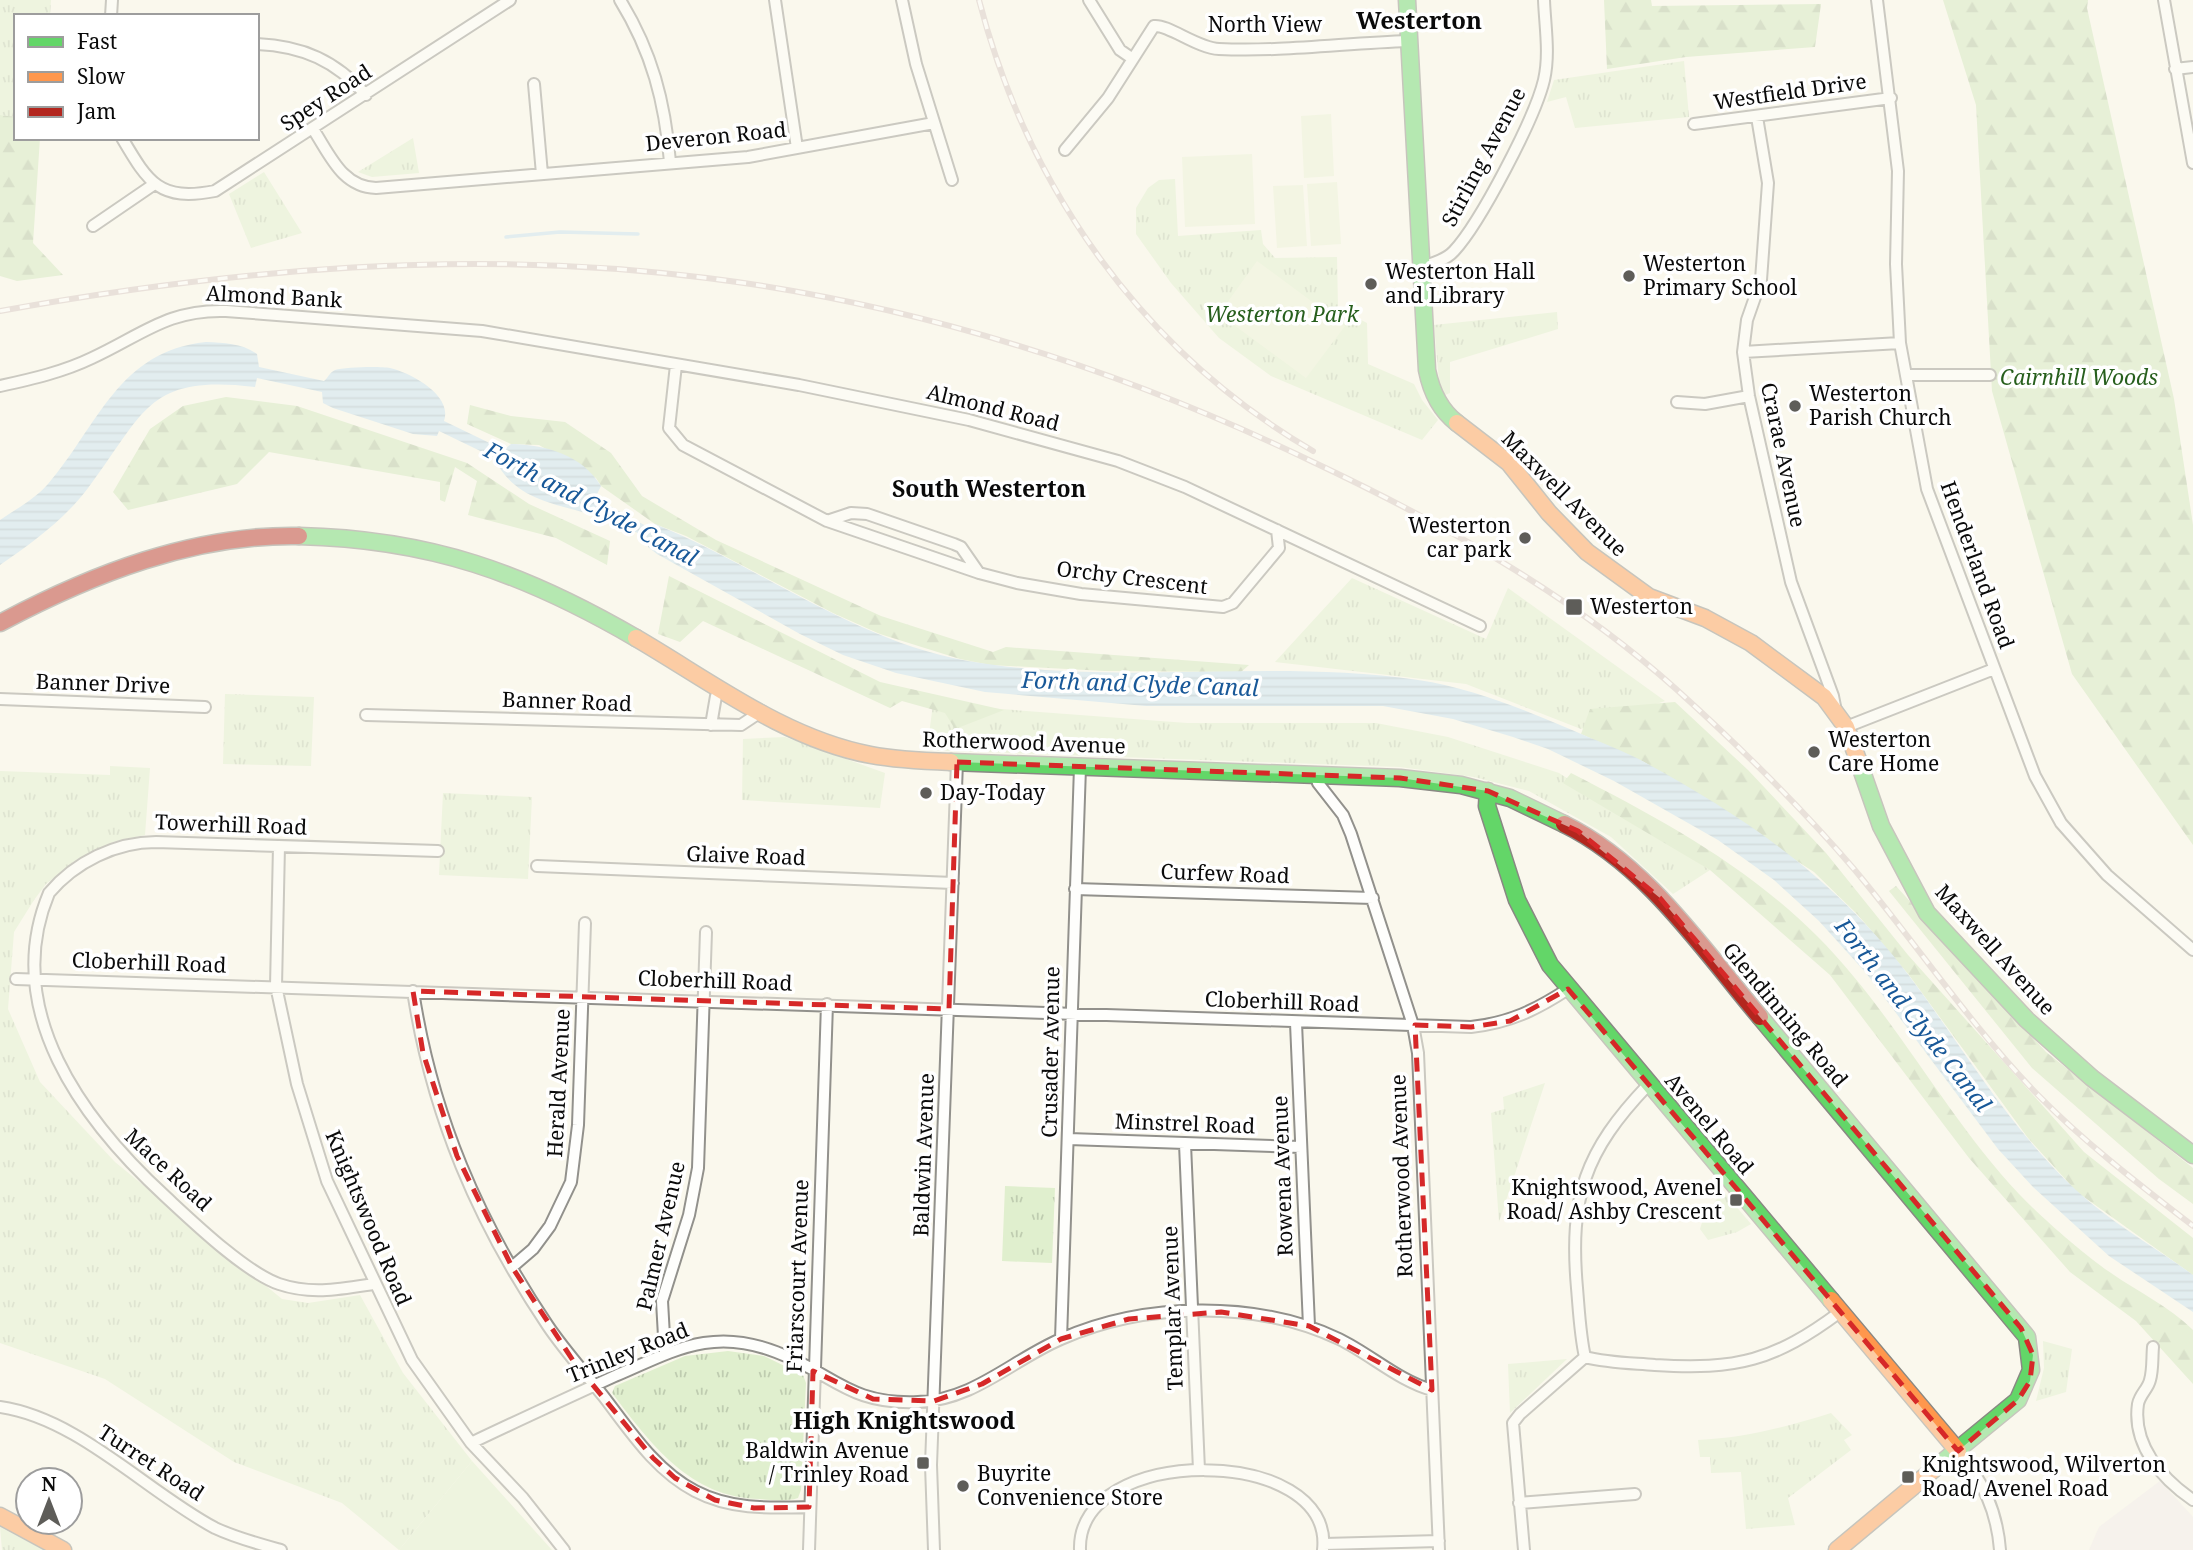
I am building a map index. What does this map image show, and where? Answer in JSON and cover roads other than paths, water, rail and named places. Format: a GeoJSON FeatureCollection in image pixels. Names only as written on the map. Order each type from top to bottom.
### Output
{"type":"FeatureCollection","features":[{"type":"Feature","properties":{"kind":"street","name":"Spey Road"},"geometry":{"type":"LineString","coordinates":[[153,185],[183,195],[215,191],[510,0]]}},
{"type":"Feature","properties":{"kind":"street"},"geometry":{"type":"LineString","coordinates":[[620,0],[639,33],[656,74],[664,104],[670,162]]}},
{"type":"Feature","properties":{"kind":"street"},"geometry":{"type":"LineString","coordinates":[[775,0],[797,148]]}},
{"type":"Feature","properties":{"kind":"street"},"geometry":{"type":"LineString","coordinates":[[902,0],[909,35],[951,180]]}},
{"type":"Feature","properties":{"kind":"street"},"geometry":{"type":"LineString","coordinates":[[1089,0],[1120,50],[1133,60]]}},
{"type":"Feature","properties":{"kind":"street","name":"Maxwell Avenue"},"geometry":{"type":"LineString","coordinates":[[1407,0],[1429,382],[1449,417],[1509,463],[1549,513],[1610,571],[1649,597],[1705,618],[1751,643],[1801,679],[1836,712],[1846,727],[1881,826],[1899,865],[1927,913],[2027,1020],[2092,1078],[2193,1155]]}},
{"type":"Feature","properties":{"kind":"street","name":"Stirling Avenue"},"geometry":{"type":"LineString","coordinates":[[1421,267],[1452,253],[1467,234],[1483,209],[1536,101],[1547,60],[1544,0]]}},
{"type":"Feature","properties":{"kind":"street","name":"Henderland Road"},"geometry":{"type":"LineString","coordinates":[[1877,0],[1898,171],[1896,264],[1900,343],[1927,489],[2035,776],[2061,823],[2107,875],[2193,950]]}},
{"type":"Feature","properties":{"kind":"street"},"geometry":{"type":"LineString","coordinates":[[2164,0],[2193,163]]}},
{"type":"Feature","properties":{"kind":"street","name":"North View"},"geometry":{"type":"LineString","coordinates":[[1065,150],[1108,98],[1152,29],[1158,25],[1185,40],[1216,49],[1408,41]]}},
{"type":"Feature","properties":{"kind":"street"},"geometry":{"type":"LineString","coordinates":[[259,44],[286,47],[316,56],[345,72],[366,95]]}},
{"type":"Feature","properties":{"kind":"street"},"geometry":{"type":"LineString","coordinates":[[2175,69],[2193,67]]}},
{"type":"Feature","properties":{"kind":"street"},"geometry":{"type":"LineString","coordinates":[[534,84],[542,174]]}},
{"type":"Feature","properties":{"kind":"street","name":"Westfield Drive"},"geometry":{"type":"LineString","coordinates":[[1694,124],[1891,98]]}},
{"type":"Feature","properties":{"kind":"street","name":"Crarae Avenue"},"geometry":{"type":"LineString","coordinates":[[1757,117],[1768,183],[1761,280],[1747,320],[1744,352],[1749,396],[1791,582],[1833,696],[1836,712]]}},
{"type":"Feature","properties":{"kind":"street","name":"Deveron Road"},"geometry":{"type":"LineString","coordinates":[[313,129],[345,177],[363,187],[748,157],[934,123]]}},
{"type":"Feature","properties":{"kind":"street"},"geometry":{"type":"LineString","coordinates":[[93,226],[153,185],[123,140]]}},
{"type":"Feature","properties":{"kind":"street","name":"Almond Bank"},"geometry":{"type":"LineString","coordinates":[[0,386],[53,374],[94,358],[161,321],[189,312],[226,311],[465,329]]}},
{"type":"Feature","properties":{"kind":"street","name":"Almond Road"},"geometry":{"type":"LineString","coordinates":[[465,329],[929,410],[1072,448],[1185,487],[1480,626]]}},
{"type":"Feature","properties":{"kind":"street"},"geometry":{"type":"LineString","coordinates":[[1744,352],[1900,343]]}},
{"type":"Feature","properties":{"kind":"street","name":"Orchy Crescent"},"geometry":{"type":"LineString","coordinates":[[676,365],[669,428],[683,445],[827,522],[979,573],[1081,594],[1223,607],[1233,603],[1279,548],[1277,530]]}},
{"type":"Feature","properties":{"kind":"street"},"geometry":{"type":"LineString","coordinates":[[1906,375],[1990,375]]}},
{"type":"Feature","properties":{"kind":"street"},"geometry":{"type":"LineString","coordinates":[[1677,402],[1704,404],[1749,396]]}},
{"type":"Feature","properties":{"kind":"street"},"geometry":{"type":"LineString","coordinates":[[827,522],[851,513],[867,514],[961,547],[979,573]]}},
{"type":"Feature","properties":{"kind":"street","name":"Rotherwood Avenue"},"geometry":{"type":"LineString","coordinates":[[0,623],[91,576],[162,553],[257,538],[322,536],[387,542],[472,560],[548,589],[809,736],[861,754],[957,762],[1315,775],[1343,815],[1373,898],[1413,1025],[1419,1053],[1439,1545]]}},
{"type":"Feature","properties":{"kind":"street"},"geometry":{"type":"LineString","coordinates":[[1846,727],[1994,669]]}},
{"type":"Feature","properties":{"kind":"street"},"geometry":{"type":"LineString","coordinates":[[711,724],[716,696]]}},
{"type":"Feature","properties":{"kind":"street","name":"Banner Drive"},"geometry":{"type":"LineString","coordinates":[[0,699],[205,706]]}},
{"type":"Feature","properties":{"kind":"street","name":"Banner Road"},"geometry":{"type":"LineString","coordinates":[[366,715],[741,725],[762,711]]}},
{"type":"Feature","properties":{"kind":"street","name":"Baldwin Avenue"},"geometry":{"type":"LineString","coordinates":[[934,1550],[932,1465],[957,762]]}},
{"type":"Feature","properties":{"kind":"street","name":"Crusader Avenue"},"geometry":{"type":"LineString","coordinates":[[1061,1339],[1080,767]]}},
{"type":"Feature","properties":{"kind":"street","name":"Glendinning Road"},"geometry":{"type":"LineString","coordinates":[[1315,775],[1411,779],[1488,791],[1541,811],[1578,831],[1626,866],[1660,898],[2021,1328],[2031,1345],[2033,1364],[2025,1390],[1958,1451],[1837,1550]]}},
{"type":"Feature","properties":{"kind":"street","name":"Avenel Road"},"geometry":{"type":"LineString","coordinates":[[1488,791],[1491,820],[1517,900],[1536,940],[1568,989],[1958,1451]]}},
{"type":"Feature","properties":{"kind":"street","name":"Towerhill Road"},"geometry":{"type":"LineString","coordinates":[[24,934],[41,903],[62,879],[108,851],[152,842],[438,851]]}},
{"type":"Feature","properties":{"kind":"street","name":"Knightswood Road"},"geometry":{"type":"LineString","coordinates":[[279,846],[276,986],[309,1132],[327,1181],[373,1284],[412,1360],[471,1443],[523,1498],[564,1550]]}},
{"type":"Feature","properties":{"kind":"street","name":"Glaive Road"},"geometry":{"type":"LineString","coordinates":[[537,866],[953,883]]}},
{"type":"Feature","properties":{"kind":"street","name":"Curfew Road"},"geometry":{"type":"LineString","coordinates":[[1076,889],[1373,898]]}},
{"type":"Feature","properties":{"kind":"street","name":"Herald Avenue"},"geometry":{"type":"LineString","coordinates":[[512,1267],[533,1249],[550,1226],[571,1182],[578,1125],[585,923]]}},
{"type":"Feature","properties":{"kind":"street","name":"Palmer Avenue"},"geometry":{"type":"LineString","coordinates":[[664,1354],[662,1301],[689,1215],[698,1167],[706,932]]}},
{"type":"Feature","properties":{"kind":"street","name":"Cloberhill Road"},"geometry":{"type":"LineString","coordinates":[[17,979],[1471,1027],[1510,1021],[1539,1009],[1568,989]]}},
{"type":"Feature","properties":{"kind":"street"},"geometry":{"type":"LineString","coordinates":[[413,991],[423,1053],[447,1131],[471,1192],[547,1325],[653,1458],[674,1478],[715,1500],[754,1508],[809,1507]]}},
{"type":"Feature","properties":{"kind":"street","name":"Friarscourt Avenue"},"geometry":{"type":"LineString","coordinates":[[809,1550],[827,1004]]}},
{"type":"Feature","properties":{"kind":"street","name":"Rowena Avenue"},"geometry":{"type":"LineString","coordinates":[[1296,1023],[1309,1326]]}},
{"type":"Feature","properties":{"kind":"street"},"geometry":{"type":"LineString","coordinates":[[1586,1357],[1574,1239],[1580,1196],[1608,1131],[1648,1085]]}},
{"type":"Feature","properties":{"kind":"street","name":"Mace Road"},"geometry":{"type":"LineString","coordinates":[[62,1091],[142,1175],[264,1277],[305,1290],[373,1284]]}},
{"type":"Feature","properties":{"kind":"street","name":"Minstrel Road"},"geometry":{"type":"LineString","coordinates":[[1069,1139],[1301,1147]]}},
{"type":"Feature","properties":{"kind":"street","name":"Templar Avenue"},"geometry":{"type":"LineString","coordinates":[[1185,1144],[1199,1470]]}},
{"type":"Feature","properties":{"kind":"street","name":"Trinley Road"},"geometry":{"type":"LineString","coordinates":[[471,1443],[664,1354],[704,1343],[738,1342],[776,1352],[835,1385],[873,1399],[934,1401],[982,1384],[1061,1339],[1129,1319],[1192,1312],[1242,1314],[1309,1326],[1340,1340],[1415,1384],[1432,1390]]}},
{"type":"Feature","properties":{"kind":"street"},"geometry":{"type":"LineString","coordinates":[[1586,1357],[1606,1362],[1723,1367],[1780,1351],[1804,1339],[1840,1312]]}},
{"type":"Feature","properties":{"kind":"street"},"geometry":{"type":"LineString","coordinates":[[2153,1347],[2150,1383],[2141,1393],[2137,1430],[2152,1460],[2175,1487],[2193,1500]]}},
{"type":"Feature","properties":{"kind":"street"},"geometry":{"type":"LineString","coordinates":[[1524,1550],[1513,1423],[1586,1357]]}},
{"type":"Feature","properties":{"kind":"street","name":"Turret Road"},"geometry":{"type":"LineString","coordinates":[[0,1407],[31,1414],[75,1437],[215,1528],[281,1550]]}},
{"type":"Feature","properties":{"kind":"street"},"geometry":{"type":"LineString","coordinates":[[1958,1451],[1973,1469],[1992,1505],[1998,1526],[2000,1550]]}},
{"type":"Feature","properties":{"kind":"street"},"geometry":{"type":"LineString","coordinates":[[1080,1550],[1085,1523],[1104,1498],[1149,1477],[1199,1470],[1260,1478],[1296,1493],[1317,1519],[1323,1547],[1439,1545]]}},
{"type":"Feature","properties":{"kind":"street"},"geometry":{"type":"LineString","coordinates":[[1519,1503],[1635,1494]]}},
{"type":"Feature","properties":{"kind":"street"},"geometry":{"type":"LineString","coordinates":[[0,1516],[63,1550]]}},
{"type":"Feature","properties":{"kind":"water","name":"Forth and Clyde Canal"},"geometry":{"type":"Polygon","coordinates":[[[206,342],[233,344],[251,350],[257,354],[259,367],[324,381],[335,370],[354,368],[390,368],[409,375],[436,394],[445,411],[444,421],[504,450],[511,444],[537,446],[562,453],[593,475],[601,486],[595,498],[648,527],[655,524],[694,541],[847,620],[926,651],[968,661],[1080,672],[1306,671],[1418,680],[1497,700],[1637,758],[1756,830],[1790,855],[1853,911],[1910,977],[1988,1088],[2052,1166],[2103,1213],[2193,1275],[2193,1312],[2109,1256],[2033,1187],[1998,1149],[1866,973],[1819,921],[1774,880],[1718,840],[1614,781],[1548,749],[1513,737],[1453,719],[1383,706],[1146,706],[985,692],[896,673],[843,655],[800,634],[657,554],[648,547],[649,539],[590,508],[586,513],[527,493],[507,478],[499,467],[501,461],[439,431],[437,436],[413,434],[333,408],[323,403],[322,392],[257,378],[255,387],[191,387],[169,393],[152,404],[69,510],[36,539],[0,565],[0,520],[48,484],[113,395],[151,360],[176,348],[206,342]]]}},
{"type":"Feature","properties":{"kind":"waterway"},"geometry":{"type":"LineString","coordinates":[[506,237],[560,232],[638,234]]}},
{"type":"Feature","properties":{"kind":"railway"},"geometry":{"type":"LineString","coordinates":[[979,0],[1000,70],[1028,136],[1061,200],[1101,259],[1146,315],[1196,365],[1252,411],[1313,451]]}},
{"type":"Feature","properties":{"kind":"railway"},"geometry":{"type":"LineString","coordinates":[[0,311],[176,284],[352,268],[441,264],[618,269],[707,278],[785,290],[940,323],[1092,370],[1239,428],[1359,484],[1455,535],[1548,591],[1635,654],[1722,732],[1812,822],[1877,897],[1989,1041],[2038,1095],[2094,1147],[2193,1226]]}},
{"type":"Feature","properties":{"kind":"place","name":"Westerton Primary School"},"geometry":{"type":"Point","coordinates":[1629,276]}},
{"type":"Feature","properties":{"kind":"place","name":"Westerton Hall and Library"},"geometry":{"type":"Point","coordinates":[1371,284]}},
{"type":"Feature","properties":{"kind":"place","name":"Westerton Parish Church"},"geometry":{"type":"Point","coordinates":[1795,406]}},
{"type":"Feature","properties":{"kind":"place","name":"Westerton car park"},"geometry":{"type":"Point","coordinates":[1525,538]}},
{"type":"Feature","properties":{"kind":"place","name":"Westerton"},"geometry":{"type":"Point","coordinates":[1574,607]}},
{"type":"Feature","properties":{"kind":"place","name":"Westerton Care Home"},"geometry":{"type":"Point","coordinates":[1814,752]}},
{"type":"Feature","properties":{"kind":"place","name":"Day-Today"},"geometry":{"type":"Point","coordinates":[926,793]}},
{"type":"Feature","properties":{"kind":"place","name":"Knightswood, Avenel Road/ Ashby Crescent"},"geometry":{"type":"Point","coordinates":[1736,1200]}},
{"type":"Feature","properties":{"kind":"place","name":"Baldwin Avenue / Trinley Road"},"geometry":{"type":"Point","coordinates":[923,1463]}},
{"type":"Feature","properties":{"kind":"place","name":"Knightswood, Wilverton Road/ Avenel Road"},"geometry":{"type":"Point","coordinates":[1908,1477]}},
{"type":"Feature","properties":{"kind":"place","name":"Buyrite Convenience Store"},"geometry":{"type":"Point","coordinates":[963,1486]}},
{"type":"Feature","properties":{"kind":"district","name":"Westerton"},"geometry":{"type":"Point","coordinates":[1419,21]}},
{"type":"Feature","properties":{"kind":"district","name":"South Westerton"},"geometry":{"type":"Point","coordinates":[989,489]}},
{"type":"Feature","properties":{"kind":"district","name":"High Knightswood"},"geometry":{"type":"Point","coordinates":[904,1421]}},
{"type":"Feature","properties":{"kind":"park label","name":"Westerton Park"},"geometry":{"type":"Point","coordinates":[1282,315]}},
{"type":"Feature","properties":{"kind":"park label","name":"Cairnhill Woods"},"geometry":{"type":"Point","coordinates":[2079,378]}}]}
